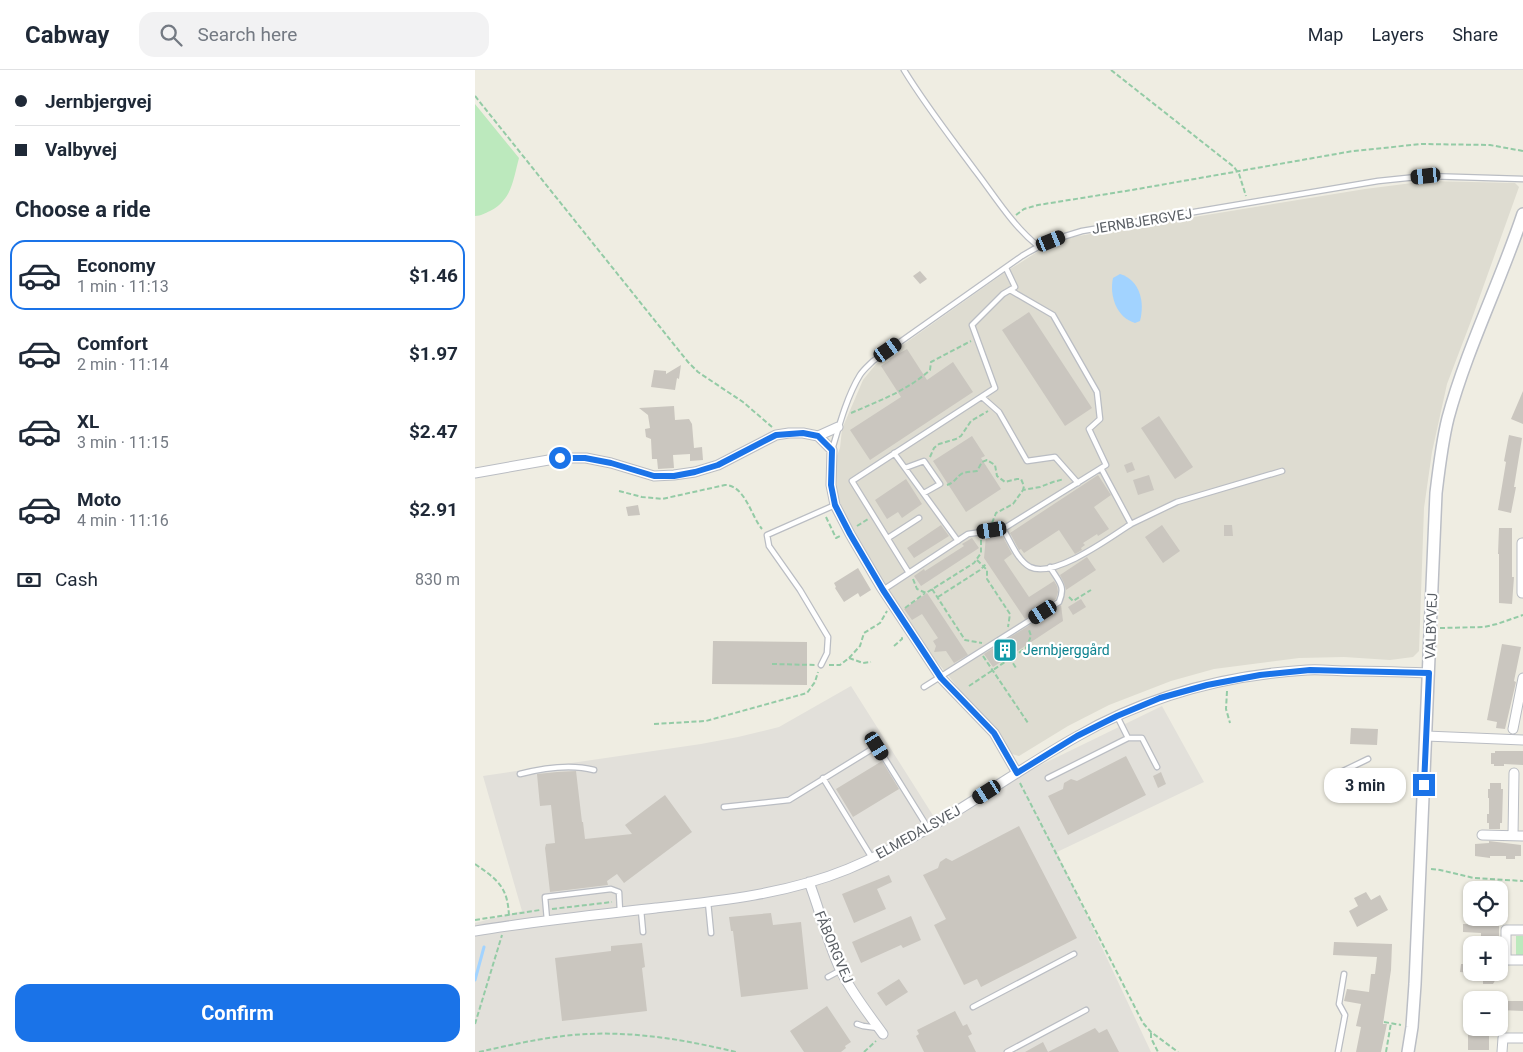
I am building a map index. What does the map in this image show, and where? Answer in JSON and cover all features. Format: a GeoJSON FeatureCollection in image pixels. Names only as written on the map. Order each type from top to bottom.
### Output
{"type":"FeatureCollection","features":[{"type":"Feature","properties":{"kind":"street","name":"VALBYVEJ"},"geometry":{"type":"LineString","coordinates":[[1408,1052],[1415,984],[1436,493],[1441,451],[1448,418],[1463,371],[1522,219]]}},
{"type":"Feature","properties":{"kind":"street"},"geometry":{"type":"LineString","coordinates":[[818,436],[838,427]]}},
{"type":"Feature","properties":{"kind":"street"},"geometry":{"type":"LineString","coordinates":[[475,473],[560,458],[585,458],[611,463],[654,476],[674,476],[718,465],[776,435],[803,433],[818,436],[832,450],[831,485],[835,505],[883,590],[941,678],[994,733],[1017,773]]}},
{"type":"Feature","properties":{"kind":"street"},"geometry":{"type":"LineString","coordinates":[[1522,543],[1522,593]]}},
{"type":"Feature","properties":{"kind":"street","name":"ELMEDALSVEJ"},"geometry":{"type":"LineString","coordinates":[[475,932],[547,920],[737,899],[809,882],[872,858],[928,829],[1077,736],[1117,716],[1160,698],[1207,685],[1260,675],[1310,670],[1429,673]]}},
{"type":"Feature","properties":{"kind":"street"},"geometry":{"type":"LineString","coordinates":[[1513,729],[1523,678]]}},
{"type":"Feature","properties":{"kind":"street"},"geometry":{"type":"LineString","coordinates":[[1426,736],[1523,740]]}},
{"type":"Feature","properties":{"kind":"street"},"geometry":{"type":"LineString","coordinates":[[1513,835],[1514,773]]}},
{"type":"Feature","properties":{"kind":"street"},"geometry":{"type":"LineString","coordinates":[[1482,835],[1523,836]]}},
{"type":"Feature","properties":{"kind":"street","name":"FÅBORGVEJ"},"geometry":{"type":"LineString","coordinates":[[809,882],[829,942],[841,970],[856,997],[881,1031]]}},
{"type":"Feature","properties":{"kind":"street"},"geometry":{"type":"LineString","coordinates":[[1523,930],[1507,930],[1506,960],[1523,960]]}},
{"type":"Feature","properties":{"kind":"street"},"geometry":{"type":"LineString","coordinates":[[1502,1052],[1503,1038],[1523,1038]]}},
{"type":"Feature","properties":{"kind":"lane"},"geometry":{"type":"LineString","coordinates":[[904,70],[919,95],[1011,218],[1028,238],[1038,246]]}},
{"type":"Feature","properties":{"kind":"lane","name":"JERNBJERGVEJ"},"geometry":{"type":"LineString","coordinates":[[832,450],[838,427],[855,385],[861,373],[873,361],[1038,246],[1063,236],[1082,231],[1378,181],[1426,176],[1516,177],[1523,179]]}},
{"type":"Feature","properties":{"kind":"lane"},"geometry":{"type":"LineString","coordinates":[[909,573],[852,481],[995,388],[972,325],[1003,294],[1015,287],[1006,268]]}},
{"type":"Feature","properties":{"kind":"lane"},"geometry":{"type":"LineString","coordinates":[[883,590],[968,534],[1003,529],[1106,465],[1089,429],[1099,419],[1097,392],[1053,315],[1010,290]]}},
{"type":"Feature","properties":{"kind":"lane"},"geometry":{"type":"LineString","coordinates":[[982,397],[999,412],[1027,461],[1055,457],[1077,483]]}},
{"type":"Feature","properties":{"kind":"lane"},"geometry":{"type":"LineString","coordinates":[[895,454],[958,541]]}},
{"type":"Feature","properties":{"kind":"lane"},"geometry":{"type":"LineString","coordinates":[[905,468],[924,461],[940,484],[923,494]]}},
{"type":"Feature","properties":{"kind":"lane"},"geometry":{"type":"LineString","coordinates":[[1101,468],[1131,524]]}},
{"type":"Feature","properties":{"kind":"lane"},"geometry":{"type":"LineString","coordinates":[[1003,529],[1020,557],[1028,566],[1037,569],[1050,567],[1079,557],[1131,524],[1177,502],[1282,471]]}},
{"type":"Feature","properties":{"kind":"lane"},"geometry":{"type":"LineString","coordinates":[[821,665],[827,652],[828,637],[769,546],[767,535],[835,505]]}},
{"type":"Feature","properties":{"kind":"lane"},"geometry":{"type":"LineString","coordinates":[[888,538],[919,518]]}},
{"type":"Feature","properties":{"kind":"lane"},"geometry":{"type":"LineString","coordinates":[[924,687],[1059,602],[1063,592],[1062,587],[1050,567]]}},
{"type":"Feature","properties":{"kind":"lane"},"geometry":{"type":"LineString","coordinates":[[1117,716],[1128,738]]}},
{"type":"Feature","properties":{"kind":"lane"},"geometry":{"type":"LineString","coordinates":[[1048,778],[1128,738],[1142,738],[1157,767]]}},
{"type":"Feature","properties":{"kind":"lane"},"geometry":{"type":"LineString","coordinates":[[724,807],[789,800],[877,746],[928,829]]}},
{"type":"Feature","properties":{"kind":"lane"},"geometry":{"type":"LineString","coordinates":[[1341,772],[1368,759]]}},
{"type":"Feature","properties":{"kind":"lane"},"geometry":{"type":"LineString","coordinates":[[520,774],[582,767],[595,770]]}},
{"type":"Feature","properties":{"kind":"lane"},"geometry":{"type":"LineString","coordinates":[[823,778],[872,858]]}},
{"type":"Feature","properties":{"kind":"lane"},"geometry":{"type":"LineString","coordinates":[[547,920],[545,897],[611,889],[619,892],[620,912]]}},
{"type":"Feature","properties":{"kind":"lane"},"geometry":{"type":"LineString","coordinates":[[708,902],[711,933]]}},
{"type":"Feature","properties":{"kind":"lane"},"geometry":{"type":"LineString","coordinates":[[641,910],[643,932]]}},
{"type":"Feature","properties":{"kind":"lane"},"geometry":{"type":"LineString","coordinates":[[973,1007],[1074,954]]}},
{"type":"Feature","properties":{"kind":"lane"},"geometry":{"type":"LineString","coordinates":[[829,977],[841,970]]}},
{"type":"Feature","properties":{"kind":"lane"},"geometry":{"type":"LineString","coordinates":[[1338,1052],[1345,1015],[1339,1004],[1344,974]]}},
{"type":"Feature","properties":{"kind":"lane"},"geometry":{"type":"LineString","coordinates":[[1007,1052],[1085,1010]]}},
{"type":"Feature","properties":{"kind":"lane"},"geometry":{"type":"LineString","coordinates":[[857,1024],[881,1031]]}},
{"type":"Feature","properties":{"kind":"path"},"geometry":{"type":"LineString","coordinates":[[1111,70],[1237,172],[1248,203]]}},
{"type":"Feature","properties":{"kind":"path"},"geometry":{"type":"LineString","coordinates":[[475,96],[689,362],[698,372],[743,402],[771,426],[776,435]]}},
{"type":"Feature","properties":{"kind":"path"},"geometry":{"type":"LineString","coordinates":[[1011,218],[1024,209],[1038,205],[1353,151],[1422,144],[1490,145],[1523,151]]}},
{"type":"Feature","properties":{"kind":"path"},"geometry":{"type":"LineString","coordinates":[[842,417],[892,395],[919,380],[930,370],[931,362],[977,338]]}},
{"type":"Feature","properties":{"kind":"path"},"geometry":{"type":"LineString","coordinates":[[924,461],[932,455],[939,444],[961,436],[971,421],[983,415],[993,406]]}},
{"type":"Feature","properties":{"kind":"path"},"geometry":{"type":"LineString","coordinates":[[940,484],[948,486],[959,475],[977,471],[982,462],[987,460],[995,465],[997,476],[1005,482],[1021,479],[1023,490],[1013,504],[996,513],[992,530]]}},
{"type":"Feature","properties":{"kind":"path"},"geometry":{"type":"LineString","coordinates":[[1023,490],[1040,487],[1071,475]]}},
{"type":"Feature","properties":{"kind":"path"},"geometry":{"type":"LineString","coordinates":[[619,491],[642,497],[663,499],[732,485],[739,490],[759,526],[767,535]]}},
{"type":"Feature","properties":{"kind":"path"},"geometry":{"type":"LineString","coordinates":[[823,510],[836,538]]}},
{"type":"Feature","properties":{"kind":"path"},"geometry":{"type":"LineString","coordinates":[[909,573],[917,589],[926,593],[974,563],[981,552],[981,532]]}},
{"type":"Feature","properties":{"kind":"path"},"geometry":{"type":"LineString","coordinates":[[977,559],[987,570],[987,579],[1010,614],[1008,629],[1010,633]]}},
{"type":"Feature","properties":{"kind":"path"},"geometry":{"type":"LineString","coordinates":[[937,597],[984,567],[987,563]]}},
{"type":"Feature","properties":{"kind":"path"},"geometry":{"type":"LineString","coordinates":[[932,589],[965,640],[986,643],[988,647]]}},
{"type":"Feature","properties":{"kind":"path"},"geometry":{"type":"LineString","coordinates":[[1062,596],[1069,597],[1073,601],[1091,590]]}},
{"type":"Feature","properties":{"kind":"path"},"geometry":{"type":"LineString","coordinates":[[849,658],[860,646],[864,633],[880,623],[893,604]]}},
{"type":"Feature","properties":{"kind":"path"},"geometry":{"type":"LineString","coordinates":[[1430,628],[1484,627],[1523,615]]}},
{"type":"Feature","properties":{"kind":"path"},"geometry":{"type":"LineString","coordinates":[[969,686],[1026,648],[1031,636],[1027,622]]}},
{"type":"Feature","properties":{"kind":"path"},"geometry":{"type":"LineString","coordinates":[[981,652],[1028,724]]}},
{"type":"Feature","properties":{"kind":"path"},"geometry":{"type":"LineString","coordinates":[[1009,658],[1016,668]]}},
{"type":"Feature","properties":{"kind":"path"},"geometry":{"type":"LineString","coordinates":[[653,724],[705,721],[807,693],[815,682],[821,665]]}},
{"type":"Feature","properties":{"kind":"path"},"geometry":{"type":"LineString","coordinates":[[1227,681],[1226,709],[1230,722]]}},
{"type":"Feature","properties":{"kind":"path"},"geometry":{"type":"LineString","coordinates":[[1017,773],[1019,781],[1143,1023],[1151,1032],[1178,1052]]}},
{"type":"Feature","properties":{"kind":"path"},"geometry":{"type":"LineString","coordinates":[[475,864],[494,877],[503,888],[509,914]]}},
{"type":"Feature","properties":{"kind":"path"},"geometry":{"type":"LineString","coordinates":[[1421,868],[1440,870],[1474,878],[1523,881]]}},
{"type":"Feature","properties":{"kind":"path"},"geometry":{"type":"LineString","coordinates":[[475,1024],[504,927]]}},
{"type":"Feature","properties":{"kind":"path"},"geometry":{"type":"LineString","coordinates":[[1383,1022],[1401,1025]]}},
{"type":"Feature","properties":{"kind":"path"},"geometry":{"type":"LineString","coordinates":[[1386,1052],[1391,1023]]}},
{"type":"Feature","properties":{"kind":"path"},"geometry":{"type":"LineString","coordinates":[[864,1052],[881,1031]]}},
{"type":"Feature","properties":{"kind":"path"},"geometry":{"type":"LineString","coordinates":[[1151,1032],[1151,1038],[1158,1052]]}},
{"type":"Feature","properties":{"kind":"path"},"geometry":{"type":"LineString","coordinates":[[479,1052],[573,1035],[611,1034],[660,1037],[736,1052]]}},
{"type":"Feature","properties":{"kind":"shaded area"},"geometry":{"type":"Polygon","coordinates":[[[1428,181],[1515,183],[1519,187],[1447,384],[1432,452],[1424,508],[1419,651],[1413,657],[1390,660],[1344,657],[1299,658],[1214,669],[1171,681],[1109,705],[1068,726],[1019,756],[1012,754],[994,727],[967,699],[930,653],[886,587],[842,509],[837,493],[835,461],[840,448],[842,429],[863,380],[876,364],[1004,273],[1060,239],[1365,189],[1428,181]]]}},
{"type":"Feature","properties":{"kind":"shaded area"},"geometry":{"type":"Polygon","coordinates":[[[851,686],[934,817],[1162,706],[1204,782],[1057,852],[1151,1052],[475,1052],[475,923],[522,911],[483,776],[701,744],[779,727],[851,686]]]}},
{"type":"Feature","properties":{"kind":"green space"},"geometry":{"type":"Polygon","coordinates":[[[475,104],[519,158],[511,189],[503,201],[490,211],[475,216],[475,104]]]}},
{"type":"Feature","properties":{"kind":"green space"},"geometry":{"type":"Polygon","coordinates":[[[1516,936],[1523,936],[1523,956],[1516,956],[1516,936]]]}},
{"type":"Feature","properties":{"kind":"water"},"geometry":{"type":"Polygon","coordinates":[[[1120,274],[1132,281],[1141,299],[1140,321],[1135,323],[1123,316],[1113,299],[1113,278],[1120,274]]]}},
{"type":"Feature","properties":{"kind":"building"},"geometry":{"type":"Polygon","coordinates":[[[920,271],[927,279],[920,284],[913,276],[920,271]]]}},
{"type":"Feature","properties":{"kind":"building"},"geometry":{"type":"Polygon","coordinates":[[[1029,312],[1092,408],[1065,426],[1002,330],[1029,312]]]}},
{"type":"Feature","properties":{"kind":"building"},"geometry":{"type":"Polygon","coordinates":[[[907,349],[927,380],[953,362],[973,392],[870,460],[850,430],[901,397],[881,366],[907,349]]]}},
{"type":"Feature","properties":{"kind":"building"},"geometry":{"type":"Polygon","coordinates":[[[681,365],[675,390],[651,387],[654,370],[666,371],[666,374],[681,365]]]}},
{"type":"Feature","properties":{"kind":"building"},"geometry":{"type":"Polygon","coordinates":[[[1523,391],[1523,424],[1511,419],[1523,391]]]}},
{"type":"Feature","properties":{"kind":"building"},"geometry":{"type":"Polygon","coordinates":[[[674,406],[675,420],[689,419],[692,424],[694,448],[702,447],[703,460],[690,461],[690,454],[673,455],[674,468],[658,469],[657,459],[652,459],[651,439],[646,437],[645,429],[650,428],[648,415],[639,408],[674,406]]]}},
{"type":"Feature","properties":{"kind":"building"},"geometry":{"type":"Polygon","coordinates":[[[1159,416],[1193,467],[1175,479],[1141,428],[1159,416]]]}},
{"type":"Feature","properties":{"kind":"building"},"geometry":{"type":"Polygon","coordinates":[[[1509,435],[1522,438],[1511,513],[1498,510],[1509,435]]]}},
{"type":"Feature","properties":{"kind":"building"},"geometry":{"type":"Polygon","coordinates":[[[972,436],[985,456],[981,458],[1001,489],[966,512],[933,461],[972,436]]]}},
{"type":"Feature","properties":{"kind":"building"},"geometry":{"type":"Polygon","coordinates":[[[1132,462],[1135,470],[1127,473],[1124,465],[1132,462]]]}},
{"type":"Feature","properties":{"kind":"building"},"geometry":{"type":"Polygon","coordinates":[[[1098,475],[1111,495],[1094,507],[1109,529],[1083,543],[1085,545],[1081,548],[1082,550],[1075,554],[1059,530],[1024,553],[1021,549],[1019,550],[1010,533],[1098,475]]]}},
{"type":"Feature","properties":{"kind":"building"},"geometry":{"type":"Polygon","coordinates":[[[1149,475],[1154,490],[1138,495],[1133,480],[1149,475]]]}},
{"type":"Feature","properties":{"kind":"building"},"geometry":{"type":"Polygon","coordinates":[[[906,479],[922,504],[902,518],[898,512],[887,519],[875,500],[906,479]]]}},
{"type":"Feature","properties":{"kind":"building"},"geometry":{"type":"Polygon","coordinates":[[[638,505],[640,515],[628,516],[626,507],[638,505]]]}},
{"type":"Feature","properties":{"kind":"building"},"geometry":{"type":"Polygon","coordinates":[[[941,525],[949,536],[914,558],[907,548],[941,525]]]}},
{"type":"Feature","properties":{"kind":"building"},"geometry":{"type":"Polygon","coordinates":[[[1162,525],[1180,551],[1163,563],[1145,537],[1162,525]]]}},
{"type":"Feature","properties":{"kind":"building"},"geometry":{"type":"Polygon","coordinates":[[[1224,525],[1232,525],[1233,536],[1224,536],[1224,525]]]}},
{"type":"Feature","properties":{"kind":"building"},"geometry":{"type":"Polygon","coordinates":[[[1499,528],[1512,528],[1512,577],[1514,577],[1512,604],[1499,603],[1499,528]]]}},
{"type":"Feature","properties":{"kind":"building"},"geometry":{"type":"Polygon","coordinates":[[[995,534],[1003,537],[1012,554],[1004,560],[1029,597],[1054,581],[1057,586],[1056,599],[1025,619],[984,558],[986,536],[995,534]]]}},
{"type":"Feature","properties":{"kind":"building"},"geometry":{"type":"Polygon","coordinates":[[[972,538],[979,548],[921,586],[914,576],[964,546],[962,544],[972,538]]]}},
{"type":"Feature","properties":{"kind":"building"},"geometry":{"type":"Polygon","coordinates":[[[1087,557],[1096,570],[1066,590],[1060,575],[1087,557]]]}},
{"type":"Feature","properties":{"kind":"building"},"geometry":{"type":"Polygon","coordinates":[[[858,568],[871,590],[860,597],[858,593],[844,602],[834,583],[858,568]]]}},
{"type":"Feature","properties":{"kind":"building"},"geometry":{"type":"Polygon","coordinates":[[[927,593],[968,655],[954,663],[946,651],[934,652],[936,646],[933,641],[938,638],[922,614],[912,620],[904,609],[927,593]]]}},
{"type":"Feature","properties":{"kind":"building"},"geometry":{"type":"Polygon","coordinates":[[[1081,599],[1086,607],[1073,615],[1068,607],[1081,599]]]}},
{"type":"Feature","properties":{"kind":"building"},"geometry":{"type":"Polygon","coordinates":[[[1061,605],[1063,621],[993,667],[984,654],[1061,605]]]}},
{"type":"Feature","properties":{"kind":"building"},"geometry":{"type":"Polygon","coordinates":[[[713,641],[807,642],[807,685],[712,684],[713,641]]]}},
{"type":"Feature","properties":{"kind":"building"},"geometry":{"type":"Polygon","coordinates":[[[1502,644],[1521,647],[1514,681],[1516,682],[1505,729],[1496,728],[1497,722],[1487,720],[1502,644]]]}},
{"type":"Feature","properties":{"kind":"building"},"geometry":{"type":"Polygon","coordinates":[[[1351,728],[1378,729],[1377,745],[1350,744],[1351,728]]]}},
{"type":"Feature","properties":{"kind":"building"},"geometry":{"type":"Polygon","coordinates":[[[1495,751],[1523,751],[1523,765],[1504,764],[1504,766],[1494,766],[1494,764],[1491,764],[1491,753],[1495,753],[1495,751]]]}},
{"type":"Feature","properties":{"kind":"building"},"geometry":{"type":"Polygon","coordinates":[[[1126,756],[1146,795],[1068,835],[1048,796],[1063,789],[1064,783],[1071,779],[1077,781],[1126,756]]]}},
{"type":"Feature","properties":{"kind":"building"},"geometry":{"type":"Polygon","coordinates":[[[882,761],[899,789],[853,817],[836,789],[882,761]]]}},
{"type":"Feature","properties":{"kind":"building"},"geometry":{"type":"Polygon","coordinates":[[[576,771],[585,839],[632,834],[625,825],[665,795],[692,832],[624,883],[617,874],[607,881],[608,885],[550,892],[545,848],[546,844],[555,843],[551,805],[540,806],[537,774],[576,771]]]}},
{"type":"Feature","properties":{"kind":"building"},"geometry":{"type":"Polygon","coordinates":[[[1161,772],[1166,784],[1158,788],[1153,776],[1161,772]]]}},
{"type":"Feature","properties":{"kind":"building"},"geometry":{"type":"Polygon","coordinates":[[[1490,783],[1501,783],[1501,789],[1503,789],[1502,823],[1500,823],[1500,829],[1489,829],[1489,823],[1487,823],[1487,814],[1489,814],[1488,789],[1490,789],[1490,783]]]}},
{"type":"Feature","properties":{"kind":"building"},"geometry":{"type":"Polygon","coordinates":[[[1019,826],[1077,938],[981,987],[977,979],[964,985],[934,925],[946,919],[923,875],[938,868],[940,862],[946,858],[952,861],[1019,826]]]}},
{"type":"Feature","properties":{"kind":"building"},"geometry":{"type":"Polygon","coordinates":[[[1489,841],[1521,845],[1521,856],[1515,856],[1515,859],[1506,859],[1506,856],[1490,856],[1490,858],[1475,856],[1475,844],[1489,843],[1489,841]]]}},
{"type":"Feature","properties":{"kind":"building"},"geometry":{"type":"Polygon","coordinates":[[[889,875],[892,882],[877,889],[886,909],[854,923],[842,894],[889,875]]]}},
{"type":"Feature","properties":{"kind":"building"},"geometry":{"type":"Polygon","coordinates":[[[1366,892],[1371,900],[1380,895],[1388,910],[1357,927],[1349,911],[1358,906],[1354,898],[1366,892]]]}},
{"type":"Feature","properties":{"kind":"building"},"geometry":{"type":"Polygon","coordinates":[[[771,913],[773,925],[801,922],[808,989],[741,997],[733,931],[731,931],[729,917],[771,913]]]}},
{"type":"Feature","properties":{"kind":"building"},"geometry":{"type":"Polygon","coordinates":[[[911,916],[921,940],[903,948],[901,945],[861,963],[852,942],[911,916]]]}},
{"type":"Feature","properties":{"kind":"building"},"geometry":{"type":"Polygon","coordinates":[[[1463,926],[1499,926],[1499,936],[1481,936],[1481,933],[1463,932],[1463,926]]]}},
{"type":"Feature","properties":{"kind":"building"},"geometry":{"type":"Polygon","coordinates":[[[1334,942],[1392,944],[1391,970],[1383,1024],[1387,1024],[1381,1052],[1356,1052],[1361,1027],[1356,1026],[1361,1004],[1344,1001],[1347,989],[1369,992],[1371,974],[1375,974],[1377,957],[1333,955],[1334,942]]]}},
{"type":"Feature","properties":{"kind":"building"},"geometry":{"type":"Polygon","coordinates":[[[642,943],[645,967],[642,968],[647,1011],[562,1021],[555,958],[611,951],[611,946],[642,943]]]}},
{"type":"Feature","properties":{"kind":"building"},"geometry":{"type":"Polygon","coordinates":[[[1461,964],[1463,964],[1463,972],[1460,972],[1461,964]]]}},
{"type":"Feature","properties":{"kind":"building"},"geometry":{"type":"Polygon","coordinates":[[[899,979],[908,992],[886,1006],[877,993],[899,979]]]}},
{"type":"Feature","properties":{"kind":"building"},"geometry":{"type":"Polygon","coordinates":[[[1483,981],[1495,981],[1493,984],[1483,984],[1483,981]]]}},
{"type":"Feature","properties":{"kind":"building"},"geometry":{"type":"Polygon","coordinates":[[[1508,1001],[1523,1001],[1523,1011],[1508,1010],[1508,1001]]]}},
{"type":"Feature","properties":{"kind":"building"},"geometry":{"type":"Polygon","coordinates":[[[827,1006],[851,1042],[841,1052],[804,1052],[790,1031],[827,1006]]]}},
{"type":"Feature","properties":{"kind":"building"},"geometry":{"type":"Polygon","coordinates":[[[955,1011],[963,1026],[967,1024],[972,1034],[968,1036],[976,1052],[924,1052],[916,1036],[919,1034],[917,1030],[955,1011]]]}},
{"type":"Feature","properties":{"kind":"building"},"geometry":{"type":"Polygon","coordinates":[[[1095,1028],[1099,1033],[1107,1029],[1119,1052],[1048,1052],[1095,1028]]]}},
{"type":"Feature","properties":{"kind":"building"},"geometry":{"type":"Polygon","coordinates":[[[1468,1036],[1489,1036],[1489,1050],[1468,1050],[1468,1036]]]}},
{"type":"Feature","properties":{"kind":"building"},"geometry":{"type":"Polygon","coordinates":[[[1043,1042],[1048,1052],[1025,1052],[1043,1042]]]}},
{"type":"Feature","properties":{"kind":"waterway"},"geometry":{"type":"LineString","coordinates":[[475,980],[484,947]]}},
{"type":"Feature","properties":{"kind":"place","name":"Jernbjerggård"},"geometry":{"type":"Point","coordinates":[1005,650]}},
{"type":"Feature","properties":{"kind":"route"},"geometry":{"type":"LineString","coordinates":[[560,458],[585,458],[611,463],[654,476],[674,476],[718,465],[776,435],[803,433],[818,436],[832,450],[831,485],[835,505],[883,590],[941,678],[994,733],[1017,773],[1077,736],[1117,716],[1160,698],[1207,685],[1260,675],[1310,670],[1429,673],[1424,785]]}}]}
